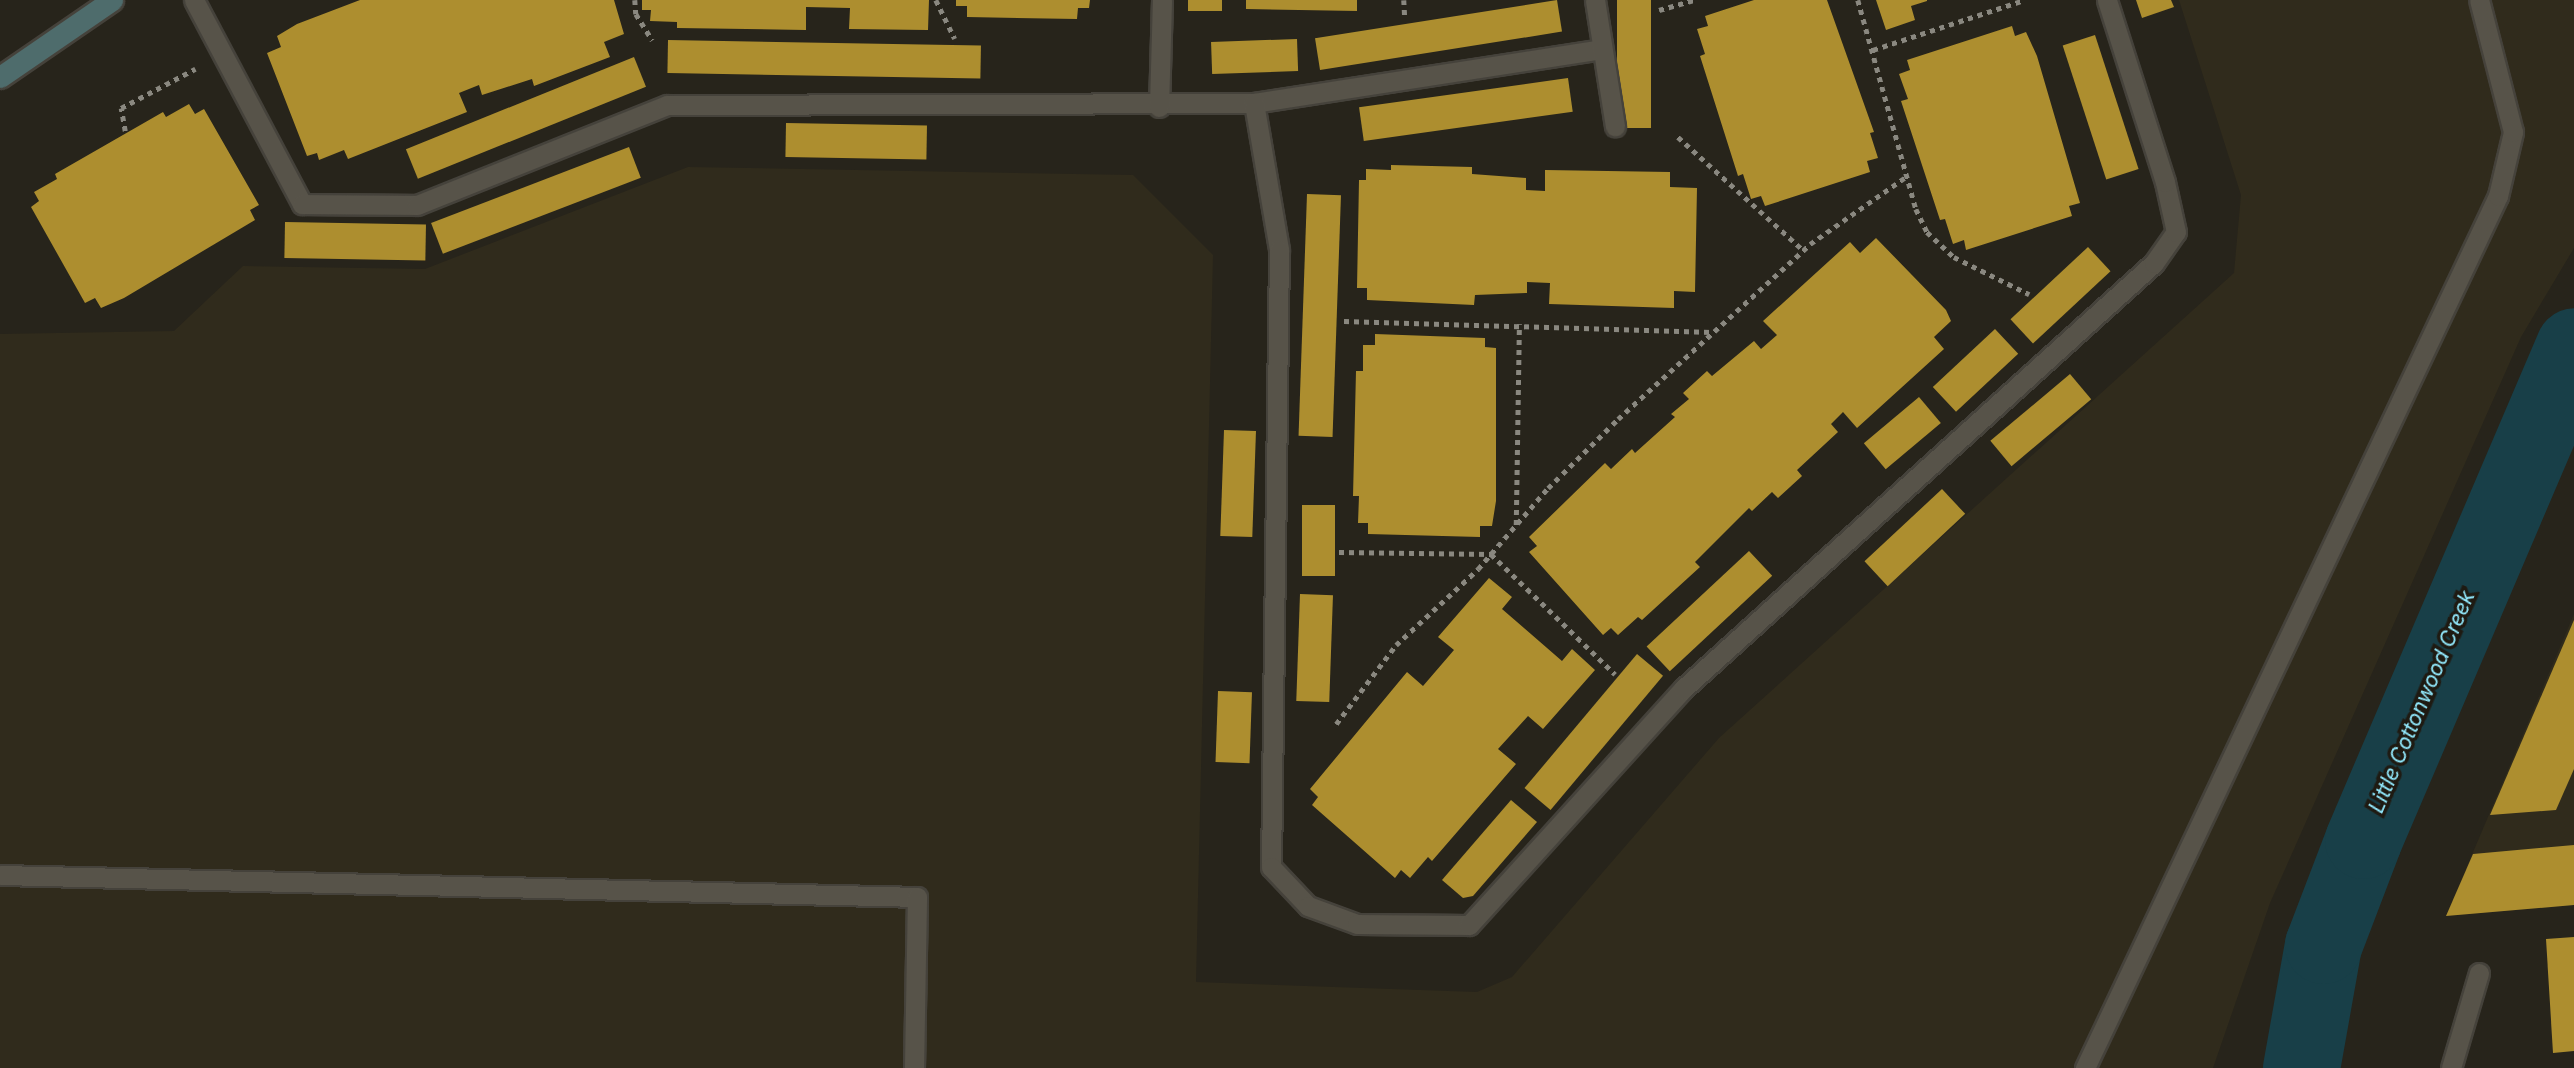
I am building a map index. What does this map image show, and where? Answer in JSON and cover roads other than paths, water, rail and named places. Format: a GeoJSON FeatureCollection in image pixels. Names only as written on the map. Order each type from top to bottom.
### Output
{"type":"FeatureCollection","features":[{"type":"Feature","properties":{"kind":"main road"},"geometry":{"type":"LineString","coordinates":[[0,77],[112,0]]}},
{"type":"Feature","properties":{"kind":"lane"},"geometry":{"type":"LineString","coordinates":[[194,0],[302,204],[417,205],[667,105],[1159,107],[1254,103],[1602,49]]}},
{"type":"Feature","properties":{"kind":"lane"},"geometry":{"type":"LineString","coordinates":[[1159,107],[1162,0]]}},
{"type":"Feature","properties":{"kind":"lane"},"geometry":{"type":"LineString","coordinates":[[1595,0],[1615,126]]}},
{"type":"Feature","properties":{"kind":"lane"},"geometry":{"type":"LineString","coordinates":[[1254,103],[1279,250],[1271,867],[1308,906],[1357,924],[1469,925],[1683,689],[2154,263],[2176,232],[2165,182],[2106,0]]}},
{"type":"Feature","properties":{"kind":"lane"},"geometry":{"type":"LineString","coordinates":[[2085,1068],[2498,196],[2513,132],[2479,0]]}},
{"type":"Feature","properties":{"kind":"lane"},"geometry":{"type":"LineString","coordinates":[[0,875],[917,897],[914,1068]]}},
{"type":"Feature","properties":{"kind":"lane"},"geometry":{"type":"LineString","coordinates":[[2451,1068],[2479,974]]}},
{"type":"Feature","properties":{"kind":"waterway","name":"Little Cottonwood Creek"},"geometry":{"type":"LineString","coordinates":[[2301,1068],[2323,945],[2363,840],[2574,346]]}}]}
